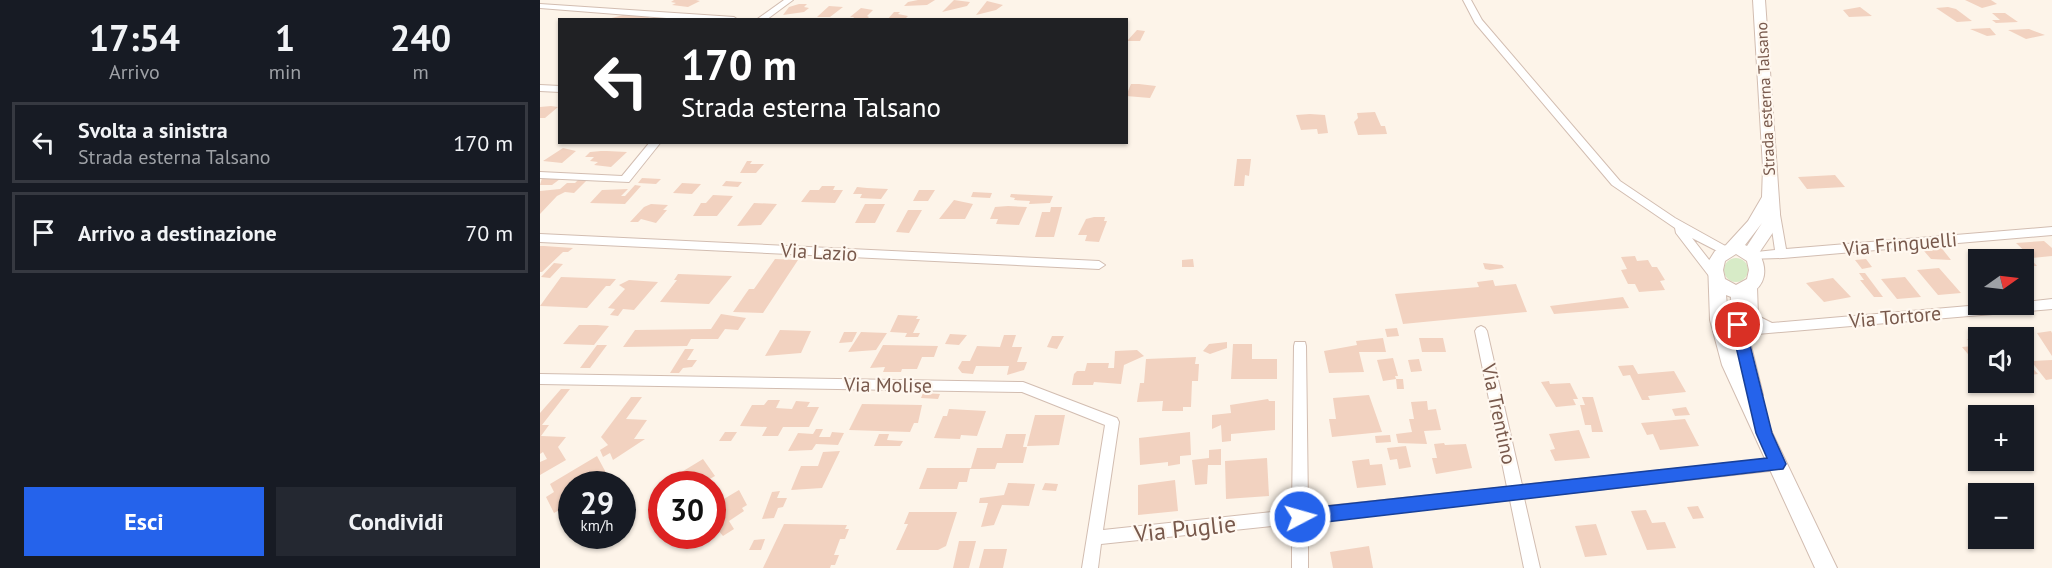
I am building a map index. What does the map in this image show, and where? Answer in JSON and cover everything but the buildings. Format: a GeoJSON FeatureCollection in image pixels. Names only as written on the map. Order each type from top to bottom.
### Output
{"type":"FeatureCollection","features":[{"type":"Feature","properties":{"kind":"street"},"geometry":{"type":"LineString","coordinates":[[763,18],[789,0]]}},
{"type":"Feature","properties":{"kind":"street"},"geometry":{"type":"LineString","coordinates":[[1467,0],[1478,21],[1616,183],[1671,221],[1728,250],[1753,259],[1783,254],[1779,248],[1779,226],[1772,203]]}},
{"type":"Feature","properties":{"kind":"street","name":"Strada esterna Talsano"},"geometry":{"type":"LineString","coordinates":[[1753,259],[1770,226],[1772,203],[1759,0]]}},
{"type":"Feature","properties":{"kind":"street"},"geometry":{"type":"LineString","coordinates":[[540,6],[706,18]]}},
{"type":"Feature","properties":{"kind":"street"},"geometry":{"type":"LineString","coordinates":[[540,88],[558,89]]}},
{"type":"Feature","properties":{"kind":"street"},"geometry":{"type":"LineString","coordinates":[[540,175],[625,180],[654,144]]}},
{"type":"Feature","properties":{"kind":"street","name":"Strada esterna Talsano"},"geometry":{"type":"LineString","coordinates":[[1728,250],[1772,203]]}},
{"type":"Feature","properties":{"kind":"street"},"geometry":{"type":"LineString","coordinates":[[1671,221],[1695,246],[1715,277],[1728,288],[1746,289]]}},
{"type":"Feature","properties":{"kind":"street","name":"Via Fringuelli"},"geometry":{"type":"LineString","coordinates":[[1783,254],[2052,231]]}},
{"type":"Feature","properties":{"kind":"street","name":"Via Lazio"},"geometry":{"type":"LineString","coordinates":[[540,238],[1099,265]]}},
{"type":"Feature","properties":{"kind":"street"},"geometry":{"type":"LineString","coordinates":[[1728,250],[1721,253],[1715,277],[1719,320],[1731,365],[1826,568]]}},
{"type":"Feature","properties":{"kind":"street"},"geometry":{"type":"LineString","coordinates":[[1753,259],[1746,289],[1737,301],[1740,338],[1764,433]]}},
{"type":"Feature","properties":{"kind":"street"},"geometry":{"type":"LineString","coordinates":[[1746,289],[1752,318],[1770,328]]}},
{"type":"Feature","properties":{"kind":"street","name":"Via Tortore"},"geometry":{"type":"LineString","coordinates":[[1740,338],[1755,329],[2052,304]]}},
{"type":"Feature","properties":{"kind":"street","name":"Via Trentino"},"geometry":{"type":"LineString","coordinates":[[1481,331],[1532,568]]}},
{"type":"Feature","properties":{"kind":"street"},"geometry":{"type":"LineString","coordinates":[[1300,346],[1300,568]]}},
{"type":"Feature","properties":{"kind":"street","name":"Via Molise"},"geometry":{"type":"LineString","coordinates":[[540,380],[1023,387],[1112,422],[1094,538]]}},
{"type":"Feature","properties":{"kind":"street","name":"Via Puglie"},"geometry":{"type":"LineString","coordinates":[[1094,538],[1778,464]]}},
{"type":"Feature","properties":{"kind":"street"},"geometry":{"type":"LineString","coordinates":[[1090,568],[1094,538]]}},
{"type":"Feature","properties":{"kind":"green space"},"geometry":{"type":"Polygon","coordinates":[[[1736,258],[1744,262],[1748,270],[1744,278],[1736,282],[1728,278],[1724,270],[1728,262],[1736,258]]]}},
{"type":"Feature","properties":{"kind":"route"},"geometry":{"type":"LineString","coordinates":[[1300,517],[1778,464],[1764,433],[1738,325]]}}]}
